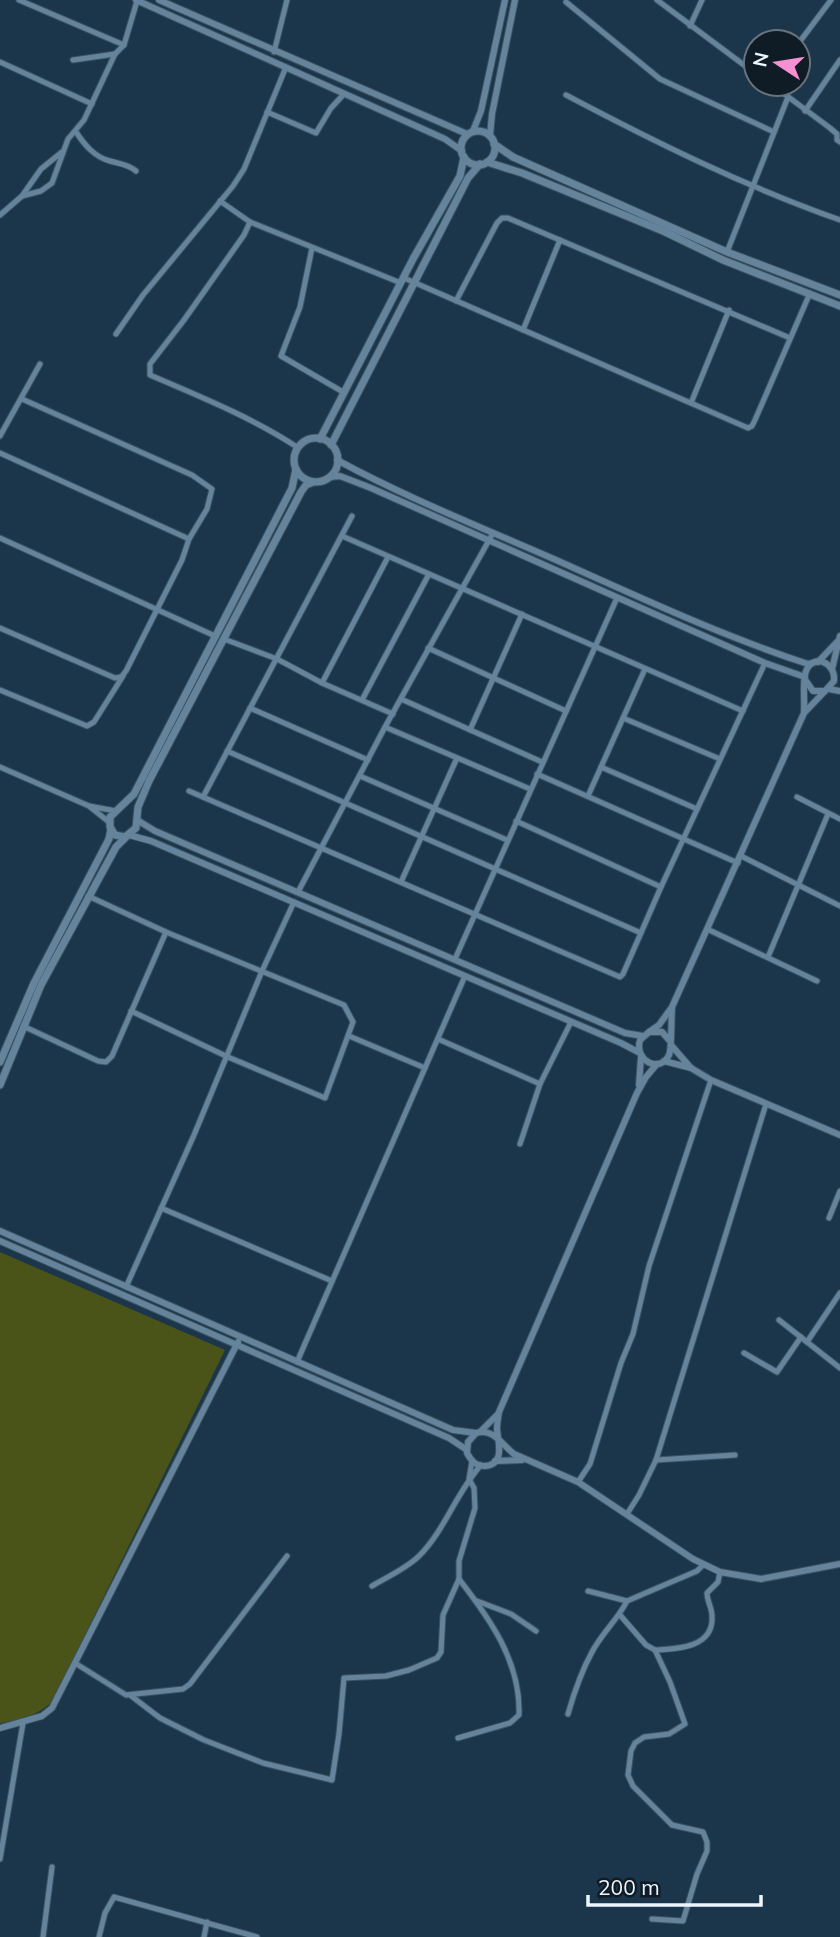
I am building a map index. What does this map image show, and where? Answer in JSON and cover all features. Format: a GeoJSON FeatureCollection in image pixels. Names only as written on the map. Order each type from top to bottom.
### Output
{"type":"FeatureCollection","features":[{"type":"Feature","properties":{"kind":"main road"},"geometry":{"type":"LineString","coordinates":[[320,439],[342,392],[460,176],[462,142],[470,133],[482,131],[513,157],[727,252],[840,295]]}},
{"type":"Feature","properties":{"kind":"main road"},"geometry":{"type":"LineString","coordinates":[[331,445],[468,178],[494,154],[495,144]]}},
{"type":"Feature","properties":{"kind":"main road"},"geometry":{"type":"LineString","coordinates":[[463,154],[471,163],[484,163],[522,173],[663,231],[723,260],[840,306]]}},
{"type":"Feature","properties":{"kind":"main road"},"geometry":{"type":"LineString","coordinates":[[0,1062],[34,983],[109,839],[110,826],[118,810],[134,794],[220,637],[301,492],[306,485],[330,477],[336,469],[337,460],[331,445],[320,439],[307,440],[297,447],[292,488],[220,637],[149,781],[136,819],[136,828],[116,847],[88,896],[41,985],[0,1085]]}},
{"type":"Feature","properties":{"kind":"main road"},"geometry":{"type":"LineString","coordinates":[[296,469],[303,478],[313,482]]}},
{"type":"Feature","properties":{"kind":"main road"},"geometry":{"type":"LineString","coordinates":[[118,810],[129,810],[136,819]]}},
{"type":"Feature","properties":{"kind":"main road"},"geometry":{"type":"LineString","coordinates":[[110,826],[120,836],[128,836]]}},
{"type":"Feature","properties":{"kind":"street"},"geometry":{"type":"LineString","coordinates":[[19,0],[124,45]]}},
{"type":"Feature","properties":{"kind":"street"},"geometry":{"type":"LineString","coordinates":[[22,196],[41,191],[52,183],[68,139],[76,132],[115,54],[124,45],[136,0],[445,139],[463,154]]}},
{"type":"Feature","properties":{"kind":"street"},"geometry":{"type":"LineString","coordinates":[[159,0],[274,52],[470,133],[481,111],[505,0]]}},
{"type":"Feature","properties":{"kind":"street"},"geometry":{"type":"LineString","coordinates":[[274,52],[287,0]]}},
{"type":"Feature","properties":{"kind":"street"},"geometry":{"type":"LineString","coordinates":[[490,135],[515,0]]}},
{"type":"Feature","properties":{"kind":"street"},"geometry":{"type":"LineString","coordinates":[[657,0],[742,64]]}},
{"type":"Feature","properties":{"kind":"street"},"geometry":{"type":"LineString","coordinates":[[690,26],[702,0]]}},
{"type":"Feature","properties":{"kind":"street"},"geometry":{"type":"LineString","coordinates":[[810,28],[831,0]]}},
{"type":"Feature","properties":{"kind":"street"},"geometry":{"type":"LineString","coordinates":[[566,2],[660,79],[774,132]]}},
{"type":"Feature","properties":{"kind":"street"},"geometry":{"type":"LineString","coordinates":[[73,60],[115,54]]}},
{"type":"Feature","properties":{"kind":"street"},"geometry":{"type":"LineString","coordinates":[[805,111],[840,60]]}},
{"type":"Feature","properties":{"kind":"street"},"geometry":{"type":"LineString","coordinates":[[0,62],[92,104]]}},
{"type":"Feature","properties":{"kind":"street"},"geometry":{"type":"LineString","coordinates":[[116,334],[143,295],[244,169],[286,67]]}},
{"type":"Feature","properties":{"kind":"street"},"geometry":{"type":"LineString","coordinates":[[267,112],[316,134],[331,108],[344,94]]}},
{"type":"Feature","properties":{"kind":"street"},"geometry":{"type":"LineString","coordinates":[[566,95],[674,152],[752,187],[840,220]]}},
{"type":"Feature","properties":{"kind":"street"},"geometry":{"type":"LineString","coordinates":[[727,252],[788,98]]}},
{"type":"Feature","properties":{"kind":"street"},"geometry":{"type":"LineString","coordinates":[[789,98],[837,134],[837,140],[840,142]]}},
{"type":"Feature","properties":{"kind":"street"},"geometry":{"type":"LineString","coordinates":[[76,132],[86,146],[101,158],[130,166],[136,171]]}},
{"type":"Feature","properties":{"kind":"street"},"geometry":{"type":"LineString","coordinates":[[0,215],[22,196],[41,169],[62,152]]}},
{"type":"Feature","properties":{"kind":"street"},"geometry":{"type":"LineString","coordinates":[[220,201],[250,222],[312,248],[414,283],[748,428],[752,426],[810,293]]}},
{"type":"Feature","properties":{"kind":"street"},"geometry":{"type":"LineString","coordinates":[[456,301],[497,223],[502,218],[508,218],[790,338]]}},
{"type":"Feature","properties":{"kind":"street"},"geometry":{"type":"LineString","coordinates":[[250,222],[244,235],[150,364],[150,375],[237,412],[297,447]]}},
{"type":"Feature","properties":{"kind":"street"},"geometry":{"type":"LineString","coordinates":[[523,330],[560,240]]}},
{"type":"Feature","properties":{"kind":"street"},"geometry":{"type":"LineString","coordinates":[[312,248],[300,307],[281,356],[342,392]]}},
{"type":"Feature","properties":{"kind":"street"},"geometry":{"type":"LineString","coordinates":[[691,403],[729,310]]}},
{"type":"Feature","properties":{"kind":"street"},"geometry":{"type":"LineString","coordinates":[[0,436],[40,364]]}},
{"type":"Feature","properties":{"kind":"street"},"geometry":{"type":"LineString","coordinates":[[0,690],[87,726],[94,722],[126,671],[182,560],[189,540],[207,509],[212,489],[192,475],[22,399]]}},
{"type":"Feature","properties":{"kind":"street"},"geometry":{"type":"LineString","coordinates":[[0,453],[189,540]]}},
{"type":"Feature","properties":{"kind":"street"},"geometry":{"type":"LineString","coordinates":[[337,460],[493,533],[764,649],[808,664],[826,663],[836,673]]}},
{"type":"Feature","properties":{"kind":"street"},"geometry":{"type":"LineString","coordinates":[[330,477],[340,476],[371,488],[805,679],[813,691],[840,691]]}},
{"type":"Feature","properties":{"kind":"street"},"geometry":{"type":"LineString","coordinates":[[203,797],[352,516]]}},
{"type":"Feature","properties":{"kind":"street"},"geometry":{"type":"LineString","coordinates":[[298,892],[385,727],[493,533]]}},
{"type":"Feature","properties":{"kind":"street"},"geometry":{"type":"LineString","coordinates":[[342,536],[743,711]]}},
{"type":"Feature","properties":{"kind":"street"},"geometry":{"type":"LineString","coordinates":[[0,538],[220,637],[277,659],[322,683],[393,714]]}},
{"type":"Feature","properties":{"kind":"street"},"geometry":{"type":"LineString","coordinates":[[322,683],[388,557]]}},
{"type":"Feature","properties":{"kind":"street"},"geometry":{"type":"LineString","coordinates":[[362,700],[429,574]]}},
{"type":"Feature","properties":{"kind":"street"},"geometry":{"type":"LineString","coordinates":[[455,959],[617,598]]}},
{"type":"Feature","properties":{"kind":"street"},"geometry":{"type":"LineString","coordinates":[[470,730],[522,614]]}},
{"type":"Feature","properties":{"kind":"street"},"geometry":{"type":"LineString","coordinates":[[0,628],[115,678],[121,677],[126,671]]}},
{"type":"Feature","properties":{"kind":"street"},"geometry":{"type":"LineString","coordinates":[[804,713],[807,669],[839,638]]}},
{"type":"Feature","properties":{"kind":"street"},"geometry":{"type":"LineString","coordinates":[[637,1094],[641,1073],[639,1044],[646,1034],[659,1026],[672,1007],[804,713],[834,681],[839,638]]}},
{"type":"Feature","properties":{"kind":"street"},"geometry":{"type":"LineString","coordinates":[[428,648],[566,711]]}},
{"type":"Feature","properties":{"kind":"street"},"geometry":{"type":"LineString","coordinates":[[189,791],[620,977],[765,663]]}},
{"type":"Feature","properties":{"kind":"street"},"geometry":{"type":"LineString","coordinates":[[588,796],[645,669]]}},
{"type":"Feature","properties":{"kind":"street"},"geometry":{"type":"LineString","coordinates":[[401,699],[542,762]]}},
{"type":"Feature","properties":{"kind":"street"},"geometry":{"type":"LineString","coordinates":[[250,708],[368,760]]}},
{"type":"Feature","properties":{"kind":"street"},"geometry":{"type":"LineString","coordinates":[[623,718],[720,759]]}},
{"type":"Feature","properties":{"kind":"street"},"geometry":{"type":"LineString","coordinates":[[385,727],[530,789]]}},
{"type":"Feature","properties":{"kind":"street"},"geometry":{"type":"LineString","coordinates":[[227,751],[641,933]]}},
{"type":"Feature","properties":{"kind":"street"},"geometry":{"type":"LineString","coordinates":[[401,882],[457,758]]}},
{"type":"Feature","properties":{"kind":"street"},"geometry":{"type":"LineString","coordinates":[[601,766],[697,809]]}},
{"type":"Feature","properties":{"kind":"street"},"geometry":{"type":"LineString","coordinates":[[0,767],[89,806],[118,810]]}},
{"type":"Feature","properties":{"kind":"street"},"geometry":{"type":"LineString","coordinates":[[537,774],[683,839],[739,859],[840,906]]}},
{"type":"Feature","properties":{"kind":"street"},"geometry":{"type":"LineString","coordinates":[[360,776],[508,840]]}},
{"type":"Feature","properties":{"kind":"street"},"geometry":{"type":"LineString","coordinates":[[797,797],[840,819]]}},
{"type":"Feature","properties":{"kind":"street"},"geometry":{"type":"LineString","coordinates":[[89,806],[110,826]]}},
{"type":"Feature","properties":{"kind":"street"},"geometry":{"type":"LineString","coordinates":[[768,957],[828,814]]}},
{"type":"Feature","properties":{"kind":"street"},"geometry":{"type":"LineString","coordinates":[[136,819],[155,831],[625,1033],[662,1032],[691,1068]]}},
{"type":"Feature","properties":{"kind":"street"},"geometry":{"type":"LineString","coordinates":[[516,821],[661,887]]}},
{"type":"Feature","properties":{"kind":"street"},"geometry":{"type":"LineString","coordinates":[[128,836],[151,841],[570,1021],[640,1055],[646,1062],[691,1068],[711,1080],[840,1135]]}},
{"type":"Feature","properties":{"kind":"street"},"geometry":{"type":"LineString","coordinates":[[88,896],[166,932],[344,1005],[353,1022],[325,1098],[228,1057],[131,1011]]}},
{"type":"Feature","properties":{"kind":"street"},"geometry":{"type":"LineString","coordinates":[[126,1287],[294,902]]}},
{"type":"Feature","properties":{"kind":"street"},"geometry":{"type":"LineString","coordinates":[[707,929],[817,981]]}},
{"type":"Feature","properties":{"kind":"street"},"geometry":{"type":"LineString","coordinates":[[23,1026],[98,1061],[106,1062],[112,1056],[166,932]]}},
{"type":"Feature","properties":{"kind":"street"},"geometry":{"type":"LineString","coordinates":[[297,1362],[465,976]]}},
{"type":"Feature","properties":{"kind":"street"},"geometry":{"type":"LineString","coordinates":[[472,1461],[489,1465],[500,1454],[497,1427],[499,1412],[637,1094],[646,1077],[670,1053],[672,1007]]}},
{"type":"Feature","properties":{"kind":"street"},"geometry":{"type":"LineString","coordinates":[[520,1144],[540,1084],[570,1021]]}},
{"type":"Feature","properties":{"kind":"street"},"geometry":{"type":"LineString","coordinates":[[349,1036],[425,1068]]}},
{"type":"Feature","properties":{"kind":"street"},"geometry":{"type":"LineString","coordinates":[[438,1039],[540,1084]]}},
{"type":"Feature","properties":{"kind":"street"},"geometry":{"type":"LineString","coordinates":[[578,1482],[590,1464],[621,1363],[633,1334],[649,1266],[711,1080]]}},
{"type":"Feature","properties":{"kind":"street"},"geometry":{"type":"LineString","coordinates":[[627,1514],[656,1460],[766,1104]]}},
{"type":"Feature","properties":{"kind":"street"},"geometry":{"type":"LineString","coordinates":[[829,1218],[840,1191]]}},
{"type":"Feature","properties":{"kind":"street"},"geometry":{"type":"LineString","coordinates":[[161,1208],[332,1281]]}},
{"type":"Feature","properties":{"kind":"street"},"geometry":{"type":"LineString","coordinates":[[0,1231],[453,1430],[490,1433],[514,1454],[578,1482],[703,1565],[720,1572],[761,1579],[840,1564]]}},
{"type":"Feature","properties":{"kind":"street"},"geometry":{"type":"LineString","coordinates":[[0,1241],[449,1438],[467,1450],[472,1461],[469,1479],[474,1488],[475,1508],[458,1567],[459,1579],[443,1615],[443,1644],[438,1658],[386,1676],[344,1678],[332,1780],[262,1763],[204,1741],[160,1718],[130,1695]]}},
{"type":"Feature","properties":{"kind":"street"},"geometry":{"type":"LineString","coordinates":[[807,1342],[840,1293]]}},
{"type":"Feature","properties":{"kind":"street"},"geometry":{"type":"LineString","coordinates":[[779,1320],[840,1368]]}},
{"type":"Feature","properties":{"kind":"street"},"geometry":{"type":"LineString","coordinates":[[0,1728],[42,1716],[52,1708],[241,1337]]}},
{"type":"Feature","properties":{"kind":"street"},"geometry":{"type":"LineString","coordinates":[[744,1353],[777,1372],[801,1337]]}},
{"type":"Feature","properties":{"kind":"street"},"geometry":{"type":"LineString","coordinates":[[467,1450],[470,1439],[499,1412]]}},
{"type":"Feature","properties":{"kind":"street"},"geometry":{"type":"LineString","coordinates":[[656,1460],[735,1455]]}},
{"type":"Feature","properties":{"kind":"street"},"geometry":{"type":"LineString","coordinates":[[495,1461],[531,1461]]}},
{"type":"Feature","properties":{"kind":"street"},"geometry":{"type":"LineString","coordinates":[[372,1586],[418,1558],[439,1531],[469,1479],[481,1465]]}},
{"type":"Feature","properties":{"kind":"street"},"geometry":{"type":"LineString","coordinates":[[75,1663],[125,1695],[183,1689],[190,1684],[288,1556]]}},
{"type":"Feature","properties":{"kind":"street"},"geometry":{"type":"LineString","coordinates":[[588,1591],[627,1601],[697,1571],[703,1565]]}},
{"type":"Feature","properties":{"kind":"street"},"geometry":{"type":"LineString","coordinates":[[620,1615],[646,1645],[655,1650],[692,1647],[709,1632],[712,1617],[707,1593],[718,1582],[720,1572]]}},
{"type":"Feature","properties":{"kind":"street"},"geometry":{"type":"LineString","coordinates":[[458,1738],[501,1727],[519,1714],[519,1691],[504,1645],[459,1579]]}},
{"type":"Feature","properties":{"kind":"street"},"geometry":{"type":"LineString","coordinates":[[475,1600],[511,1614],[536,1631]]}},
{"type":"Feature","properties":{"kind":"street"},"geometry":{"type":"LineString","coordinates":[[568,1714],[576,1686],[593,1650],[620,1615],[627,1601]]}},
{"type":"Feature","properties":{"kind":"street"},"geometry":{"type":"LineString","coordinates":[[652,1919],[683,1921],[707,1851],[703,1832],[672,1825],[633,1786],[628,1775],[631,1751],[635,1743],[645,1737],[669,1734],[685,1724],[655,1650]]}},
{"type":"Feature","properties":{"kind":"street"},"geometry":{"type":"LineString","coordinates":[[0,1858],[23,1723]]}},
{"type":"Feature","properties":{"kind":"street"},"geometry":{"type":"LineString","coordinates":[[43,1937],[52,1867]]}},
{"type":"Feature","properties":{"kind":"street"},"geometry":{"type":"LineString","coordinates":[[99,1937],[105,1913],[114,1897],[257,1937]]}},
{"type":"Feature","properties":{"kind":"street"},"geometry":{"type":"LineString","coordinates":[[204,1937],[207,1922]]}},
{"type":"Feature","properties":{"kind":"green space"},"geometry":{"type":"Polygon","coordinates":[[[0,1252],[225,1350],[52,1702],[28,1717],[0,1723],[0,1252]]]}}]}
